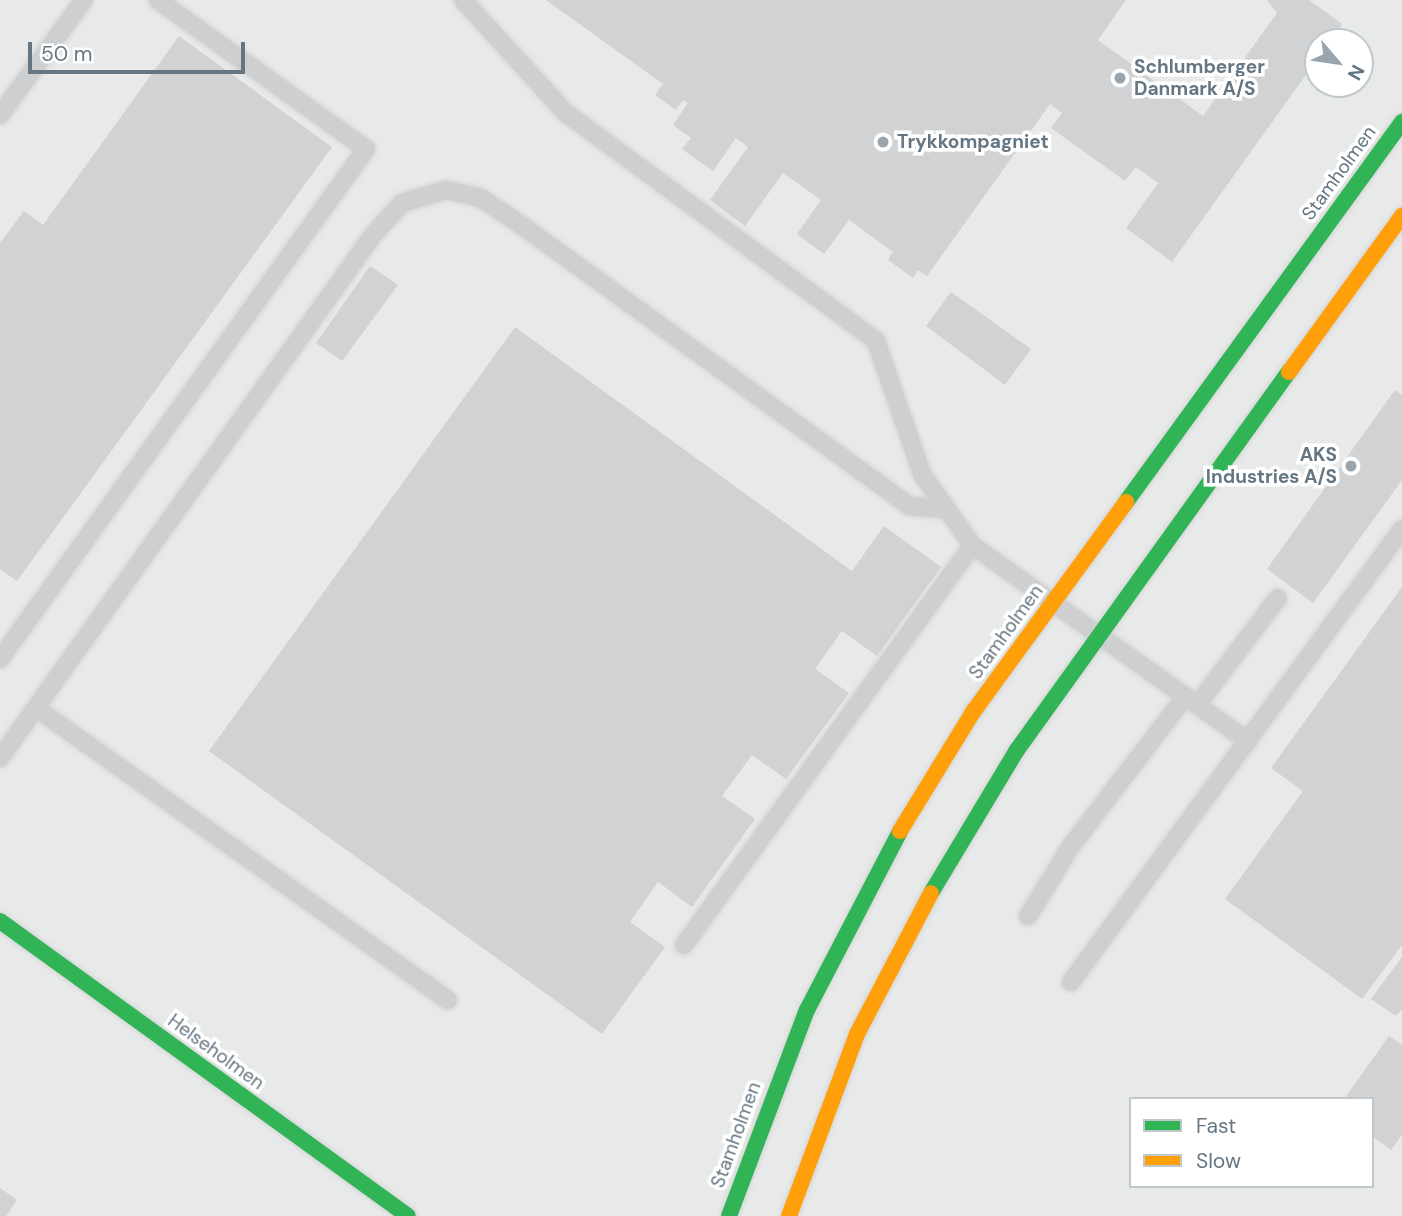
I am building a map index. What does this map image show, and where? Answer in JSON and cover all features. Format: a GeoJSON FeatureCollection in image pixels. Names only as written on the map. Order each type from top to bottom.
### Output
{"type":"FeatureCollection","features":[{"type":"Feature","properties":{"kind":"street","name":"Stamholmen"},"geometry":{"type":"LineString","coordinates":[[729,1216],[807,1010],[856,909],[973,712],[1402,122]]}},
{"type":"Feature","properties":{"kind":"street"},"geometry":{"type":"LineString","coordinates":[[789,1216],[858,1034],[905,934],[1017,750],[1402,216]]}},
{"type":"Feature","properties":{"kind":"street","name":"Helseholmen"},"geometry":{"type":"LineString","coordinates":[[0,921],[373,1204],[408,1216]]}},
{"type":"Feature","properties":{"kind":"lane"},"geometry":{"type":"LineString","coordinates":[[0,115],[84,0]]}},
{"type":"Feature","properties":{"kind":"lane"},"geometry":{"type":"LineString","coordinates":[[0,659],[366,149],[158,0]]}},
{"type":"Feature","properties":{"kind":"lane"},"geometry":{"type":"LineString","coordinates":[[463,0],[566,113],[876,341],[922,474],[942,509],[972,545],[1248,741]]}},
{"type":"Feature","properties":{"kind":"lane"},"geometry":{"type":"LineString","coordinates":[[0,758],[373,235],[402,204],[446,190],[481,198],[524,227],[909,506],[942,509]]}},
{"type":"Feature","properties":{"kind":"lane"},"geometry":{"type":"LineString","coordinates":[[1071,982],[1402,529]]}},
{"type":"Feature","properties":{"kind":"lane"},"geometry":{"type":"LineString","coordinates":[[684,945],[972,545]]}},
{"type":"Feature","properties":{"kind":"lane"},"geometry":{"type":"LineString","coordinates":[[1028,916],[1071,846],[1278,598]]}},
{"type":"Feature","properties":{"kind":"lane"},"geometry":{"type":"LineString","coordinates":[[36,708],[448,1000]]}},
{"type":"Feature","properties":{"kind":"shaded area"},"geometry":{"type":"Polygon","coordinates":[[[0,0],[1402,0],[1402,1216],[0,1216],[0,0]]]}},
{"type":"Feature","properties":{"kind":"building","name":"Trykkompagniet"},"geometry":{"type":"Polygon","coordinates":[[[546,0],[1126,0],[1098,40],[1203,116],[1277,13],[1267,0],[1309,0],[1342,24],[1339,28],[1304,28],[1304,78],[1172,262],[1126,228],[1158,183],[1136,167],[1125,181],[1051,128],[1062,113],[1050,104],[927,276],[918,270],[913,278],[888,260],[893,252],[849,220],[824,254],[797,234],[821,200],[783,173],[745,226],[710,200],[748,147],[736,138],[713,171],[682,149],[691,138],[673,125],[688,103],[683,100],[676,110],[655,95],[663,84],[546,0]]]}},
{"type":"Feature","properties":{"kind":"building"},"geometry":{"type":"Polygon","coordinates":[[[179,36],[332,147],[17,581],[0,569],[0,243],[24,211],[43,225],[179,36]]]}},
{"type":"Feature","properties":{"kind":"building"},"geometry":{"type":"Polygon","coordinates":[[[370,266],[398,285],[342,361],[316,343],[370,266]]]}},
{"type":"Feature","properties":{"kind":"building"},"geometry":{"type":"Polygon","coordinates":[[[951,292],[1031,349],[1005,385],[926,326],[951,292]]]}},
{"type":"Feature","properties":{"kind":"building"},"geometry":{"type":"Polygon","coordinates":[[[515,327],[852,571],[884,526],[941,567],[877,656],[842,631],[815,669],[849,693],[786,779],[752,755],[722,796],[755,819],[692,907],[658,882],[630,922],[665,947],[602,1034],[209,751],[515,327]]]}},
{"type":"Feature","properties":{"kind":"building"},"geometry":{"type":"Polygon","coordinates":[[[1395,390],[1402,395],[1402,480],[1313,603],[1267,569],[1395,390]]]}},
{"type":"Feature","properties":{"kind":"building"},"geometry":{"type":"Polygon","coordinates":[[[1402,587],[1402,945],[1362,999],[1225,899],[1303,791],[1271,768],[1402,587]]]}},
{"type":"Feature","properties":{"kind":"building"},"geometry":{"type":"Polygon","coordinates":[[[1402,957],[1402,1009],[1396,1016],[1371,999],[1402,957]]]}},
{"type":"Feature","properties":{"kind":"building"},"geometry":{"type":"Polygon","coordinates":[[[1389,1036],[1402,1045],[1402,1135],[1391,1150],[1374,1137],[1374,1097],[1345,1097],[1389,1036]]]}},
{"type":"Feature","properties":{"kind":"building"},"geometry":{"type":"Polygon","coordinates":[[[0,1188],[17,1200],[6,1216],[0,1216],[0,1188]]]}},
{"type":"Feature","properties":{"kind":"traffic: fast"},"geometry":{"type":"LineString","coordinates":[[1126,502],[1402,122]]}},
{"type":"Feature","properties":{"kind":"traffic: fast"},"geometry":{"type":"LineString","coordinates":[[931,893],[1017,750],[1289,372]]}},
{"type":"Feature","properties":{"kind":"traffic: fast"},"geometry":{"type":"LineString","coordinates":[[729,1216],[807,1010],[900,831]]}},
{"type":"Feature","properties":{"kind":"traffic: fast"},"geometry":{"type":"LineString","coordinates":[[0,921],[408,1216]]}},
{"type":"Feature","properties":{"kind":"traffic: slow"},"geometry":{"type":"LineString","coordinates":[[1289,372],[1402,216]]}},
{"type":"Feature","properties":{"kind":"traffic: slow"},"geometry":{"type":"LineString","coordinates":[[900,831],[973,712],[1126,502]]}},
{"type":"Feature","properties":{"kind":"traffic: slow"},"geometry":{"type":"LineString","coordinates":[[789,1216],[857,1034],[931,893]]}},
{"type":"Feature","properties":{"kind":"place","name":"Schlumberger Danmark A/S"},"geometry":{"type":"Point","coordinates":[1120,78]}},
{"type":"Feature","properties":{"kind":"place","name":"Trykkompagniet"},"geometry":{"type":"Point","coordinates":[883,142]}},
{"type":"Feature","properties":{"kind":"place","name":"AKS Industries A/S"},"geometry":{"type":"Point","coordinates":[1351,466]}}]}
